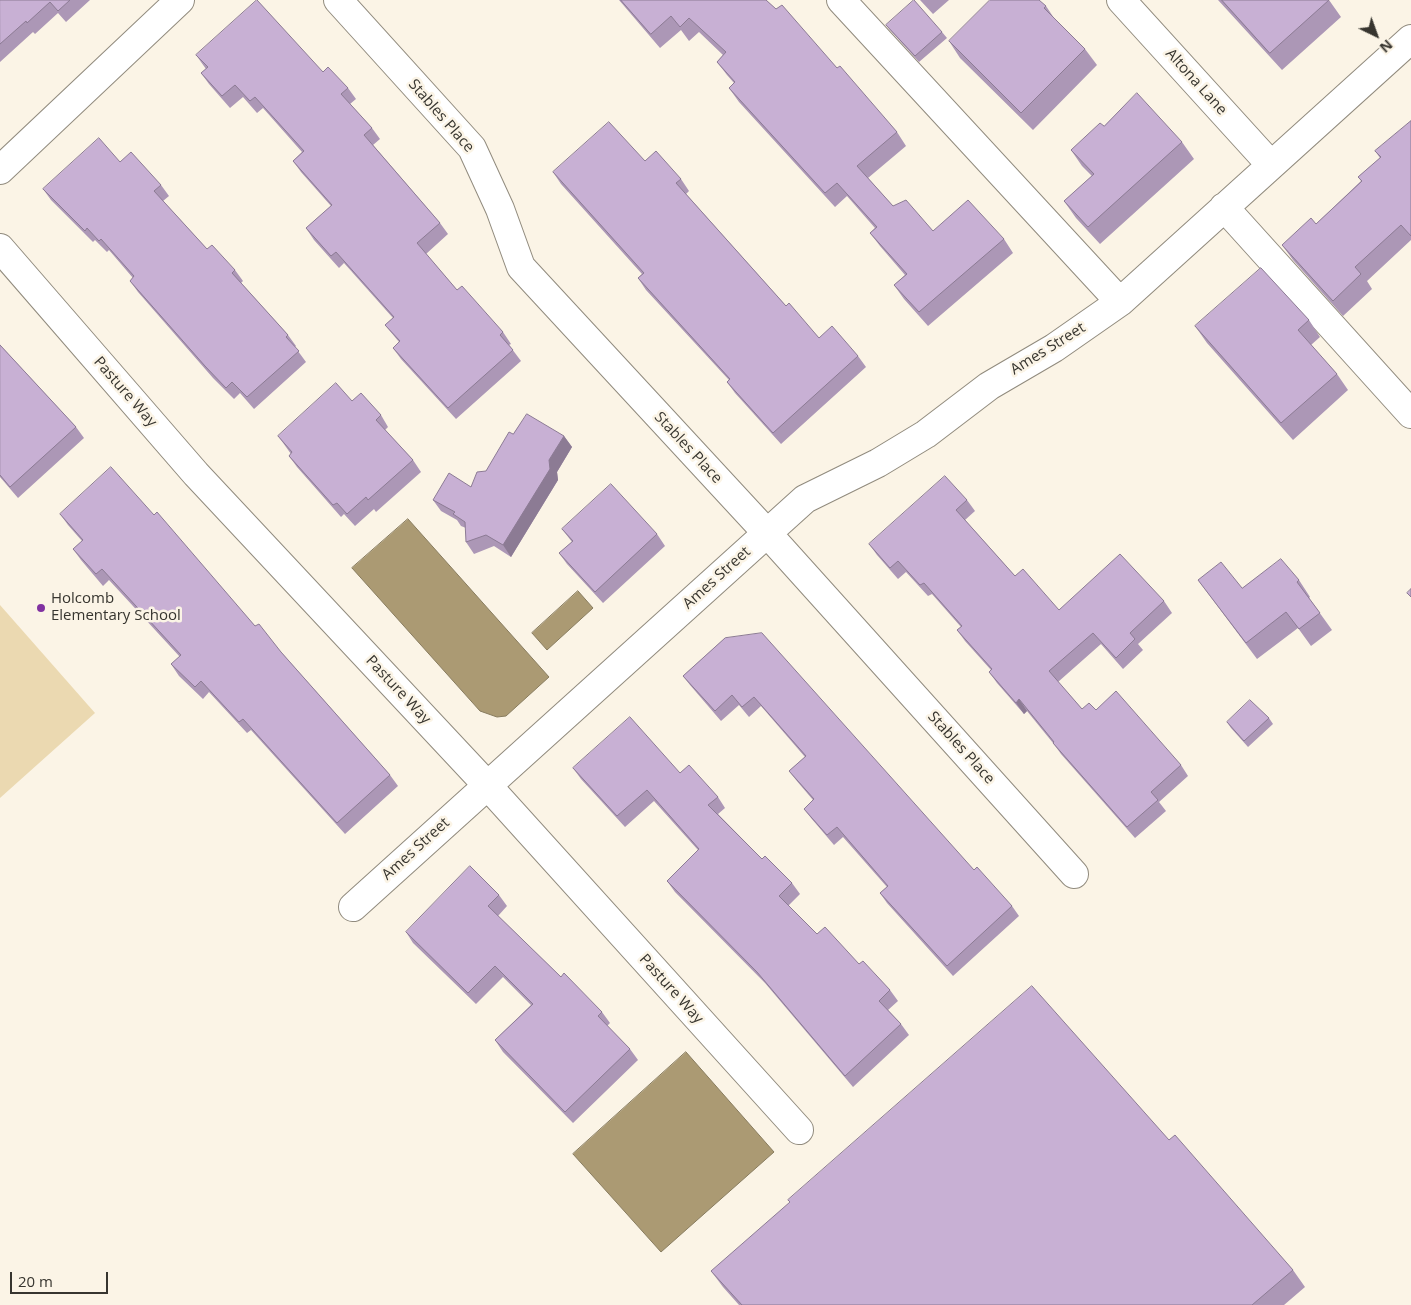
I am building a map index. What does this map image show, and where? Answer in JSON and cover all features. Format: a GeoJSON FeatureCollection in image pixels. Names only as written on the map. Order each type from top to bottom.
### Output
{"type":"FeatureCollection","features":[{"type":"Feature","properties":{"kind":"street"},"geometry":{"type":"LineString","coordinates":[[0,170],[180,0]]}},
{"type":"Feature","properties":{"kind":"street","name":"Stables Place"},"geometry":{"type":"LineString","coordinates":[[338,0],[472,148],[500,209],[521,267],[767,533],[1074,874]]}},
{"type":"Feature","properties":{"kind":"street"},"geometry":{"type":"LineString","coordinates":[[841,0],[1120,302]]}},
{"type":"Feature","properties":{"kind":"street","name":"Altona Lane"},"geometry":{"type":"LineString","coordinates":[[1120,0],[1270,165]]}},
{"type":"Feature","properties":{"kind":"street","name":"Ames Street"},"geometry":{"type":"LineString","coordinates":[[352,907],[805,500],[878,463],[926,434],[989,386],[1054,348],[1120,302],[1411,39]]}},
{"type":"Feature","properties":{"kind":"street"},"geometry":{"type":"LineString","coordinates":[[1224,207],[1411,414]]}},
{"type":"Feature","properties":{"kind":"street","name":"Pasture Way"},"geometry":{"type":"LineString","coordinates":[[0,248],[196,474],[487,784],[799,1130]]}},
{"type":"Feature","properties":{"kind":"shaded area"},"geometry":{"type":"Polygon","coordinates":[[[408,519],[549,677],[506,716],[497,717],[480,711],[352,568],[408,519]]]}},
{"type":"Feature","properties":{"kind":"shaded area"},"geometry":{"type":"Polygon","coordinates":[[[578,591],[593,608],[547,650],[532,633],[578,591]]]}},
{"type":"Feature","properties":{"kind":"shaded area"},"geometry":{"type":"Polygon","coordinates":[[[0,605],[95,713],[0,798],[0,605]]]}},
{"type":"Feature","properties":{"kind":"shaded area"},"geometry":{"type":"Polygon","coordinates":[[[686,1052],[774,1152],[661,1252],[573,1154],[686,1052]]]}},
{"type":"Feature","properties":{"kind":"building"},"geometry":{"type":"Polygon","coordinates":[[[0,0],[70,0],[58,11],[50,2],[0,44],[0,0]]]}},
{"type":"Feature","properties":{"kind":"building"},"geometry":{"type":"Polygon","coordinates":[[[257,0],[323,72],[328,67],[348,88],[341,94],[372,128],[364,135],[440,223],[417,243],[457,290],[462,286],[503,332],[500,335],[513,350],[448,408],[393,348],[400,341],[385,325],[394,317],[336,252],[331,256],[306,228],[332,205],[293,161],[304,151],[255,97],[250,101],[235,85],[222,96],[201,73],[208,67],[196,55],[257,0]]]}},
{"type":"Feature","properties":{"kind":"building"},"geometry":{"type":"Polygon","coordinates":[[[621,0],[766,0],[776,9],[782,5],[837,68],[840,66],[897,132],[857,166],[893,206],[906,200],[933,231],[968,200],[1004,239],[919,312],[894,285],[907,274],[870,233],[877,227],[837,183],[825,193],[729,88],[735,82],[717,62],[726,52],[689,18],[680,27],[671,16],[651,34],[621,0]]]}},
{"type":"Feature","properties":{"kind":"building"},"geometry":{"type":"Polygon","coordinates":[[[914,0],[942,32],[915,56],[886,25],[914,0]]]}},
{"type":"Feature","properties":{"kind":"building"},"geometry":{"type":"Polygon","coordinates":[[[990,0],[1039,0],[1046,6],[1044,8],[1085,49],[1021,113],[949,41],[990,0]]]}},
{"type":"Feature","properties":{"kind":"building"},"geometry":{"type":"Polygon","coordinates":[[[1222,0],[1329,0],[1270,53],[1222,0]]]}},
{"type":"Feature","properties":{"kind":"building"},"geometry":{"type":"Polygon","coordinates":[[[1137,93],[1182,142],[1088,227],[1064,201],[1094,174],[1071,150],[1100,123],[1104,126],[1137,93]]]}},
{"type":"Feature","properties":{"kind":"building"},"geometry":{"type":"Polygon","coordinates":[[[1411,121],[1411,236],[1401,225],[1355,267],[1361,274],[1333,301],[1282,245],[1311,218],[1316,224],[1362,181],[1358,177],[1381,157],[1375,151],[1411,121]]]}},
{"type":"Feature","properties":{"kind":"building"},"geometry":{"type":"Polygon","coordinates":[[[609,122],[645,161],[656,151],[681,179],[676,183],[786,306],[789,303],[819,338],[832,326],[858,356],[773,433],[727,382],[730,379],[638,278],[644,273],[553,172],[609,122]]]}},
{"type":"Feature","properties":{"kind":"building"},"geometry":{"type":"Polygon","coordinates":[[[99,138],[120,162],[131,152],[161,185],[154,191],[207,249],[212,245],[235,270],[232,273],[288,335],[286,337],[299,351],[247,397],[232,382],[226,388],[130,281],[134,276],[101,239],[99,241],[87,228],[85,231],[43,189],[99,138]]]}},
{"type":"Feature","properties":{"kind":"building"},"geometry":{"type":"Polygon","coordinates":[[[1261,268],[1309,320],[1298,330],[1337,374],[1281,423],[1195,326],[1261,268]]]}},
{"type":"Feature","properties":{"kind":"building"},"geometry":{"type":"Polygon","coordinates":[[[0,345],[76,427],[10,487],[0,475],[0,345]]]}},
{"type":"Feature","properties":{"kind":"building"},"geometry":{"type":"Polygon","coordinates":[[[336,383],[352,401],[361,393],[381,415],[376,420],[413,460],[368,500],[366,497],[347,514],[337,503],[333,505],[289,456],[292,452],[278,436],[336,383]]]}},
{"type":"Feature","properties":{"kind":"building"},"geometry":{"type":"Polygon","coordinates":[[[527,414],[564,436],[549,460],[550,469],[503,545],[486,535],[466,542],[465,522],[453,514],[455,512],[433,500],[449,473],[471,487],[477,472],[486,471],[509,432],[513,434],[527,414]]]}},
{"type":"Feature","properties":{"kind":"building"},"geometry":{"type":"Polygon","coordinates":[[[111,467],[154,515],[157,512],[255,626],[259,624],[281,652],[390,775],[337,823],[243,719],[239,722],[201,681],[195,687],[171,664],[181,655],[102,569],[96,574],[73,549],[83,540],[60,514],[111,467]]]}},
{"type":"Feature","properties":{"kind":"building"},"geometry":{"type":"Polygon","coordinates":[[[945,476],[967,500],[956,510],[1015,576],[1023,569],[1059,610],[1120,554],[1164,601],[1130,633],[1135,639],[1116,658],[1093,633],[1049,671],[1082,709],[1089,703],[1096,710],[1116,691],[1181,765],[1151,792],[1158,800],[1127,827],[1053,743],[1019,699],[1016,703],[989,672],[992,669],[957,630],[962,626],[924,583],[920,585],[898,561],[890,568],[869,544],[945,476]]]}},
{"type":"Feature","properties":{"kind":"building"},"geometry":{"type":"Polygon","coordinates":[[[611,484],[657,534],[595,592],[559,553],[573,541],[562,529],[611,484]]]}},
{"type":"Feature","properties":{"kind":"building"},"geometry":{"type":"Polygon","coordinates":[[[1281,559],[1299,580],[1297,582],[1320,613],[1299,629],[1286,612],[1246,643],[1198,580],[1221,562],[1242,588],[1281,559]]]}},
{"type":"Feature","properties":{"kind":"building"},"geometry":{"type":"Polygon","coordinates":[[[1411,589],[1411,597],[1407,593],[1411,589]]]}},
{"type":"Feature","properties":{"kind":"building"},"geometry":{"type":"Polygon","coordinates":[[[762,633],[974,870],[977,867],[1012,906],[947,966],[880,893],[888,886],[837,827],[827,835],[804,809],[814,799],[789,771],[806,756],[754,697],[742,707],[732,695],[715,711],[683,676],[725,638],[762,633]]]}},
{"type":"Feature","properties":{"kind":"building"},"geometry":{"type":"Polygon","coordinates":[[[1250,700],[1269,718],[1244,741],[1227,722],[1250,700]]]}},
{"type":"Feature","properties":{"kind":"building"},"geometry":{"type":"Polygon","coordinates":[[[630,717],[680,773],[689,765],[718,797],[708,805],[762,859],[765,856],[792,883],[779,896],[817,934],[825,927],[859,964],[863,961],[890,990],[879,1001],[901,1024],[845,1076],[757,972],[667,881],[699,849],[647,790],[617,816],[573,768],[630,717]]]}},
{"type":"Feature","properties":{"kind":"building"},"geometry":{"type":"Polygon","coordinates":[[[470,866],[499,895],[488,906],[561,977],[564,973],[602,1012],[598,1016],[630,1049],[565,1112],[495,1040],[533,1004],[495,966],[468,993],[406,932],[470,866]]]}},
{"type":"Feature","properties":{"kind":"building"},"geometry":{"type":"Polygon","coordinates":[[[1032,986],[1169,1140],[1175,1135],[1293,1270],[1252,1305],[742,1305],[711,1271],[790,1202],[788,1200],[1032,986]]]}},
{"type":"Feature","properties":{"kind":"place","name":"Holcomb Elementary School"},"geometry":{"type":"Point","coordinates":[41,608]}}]}
